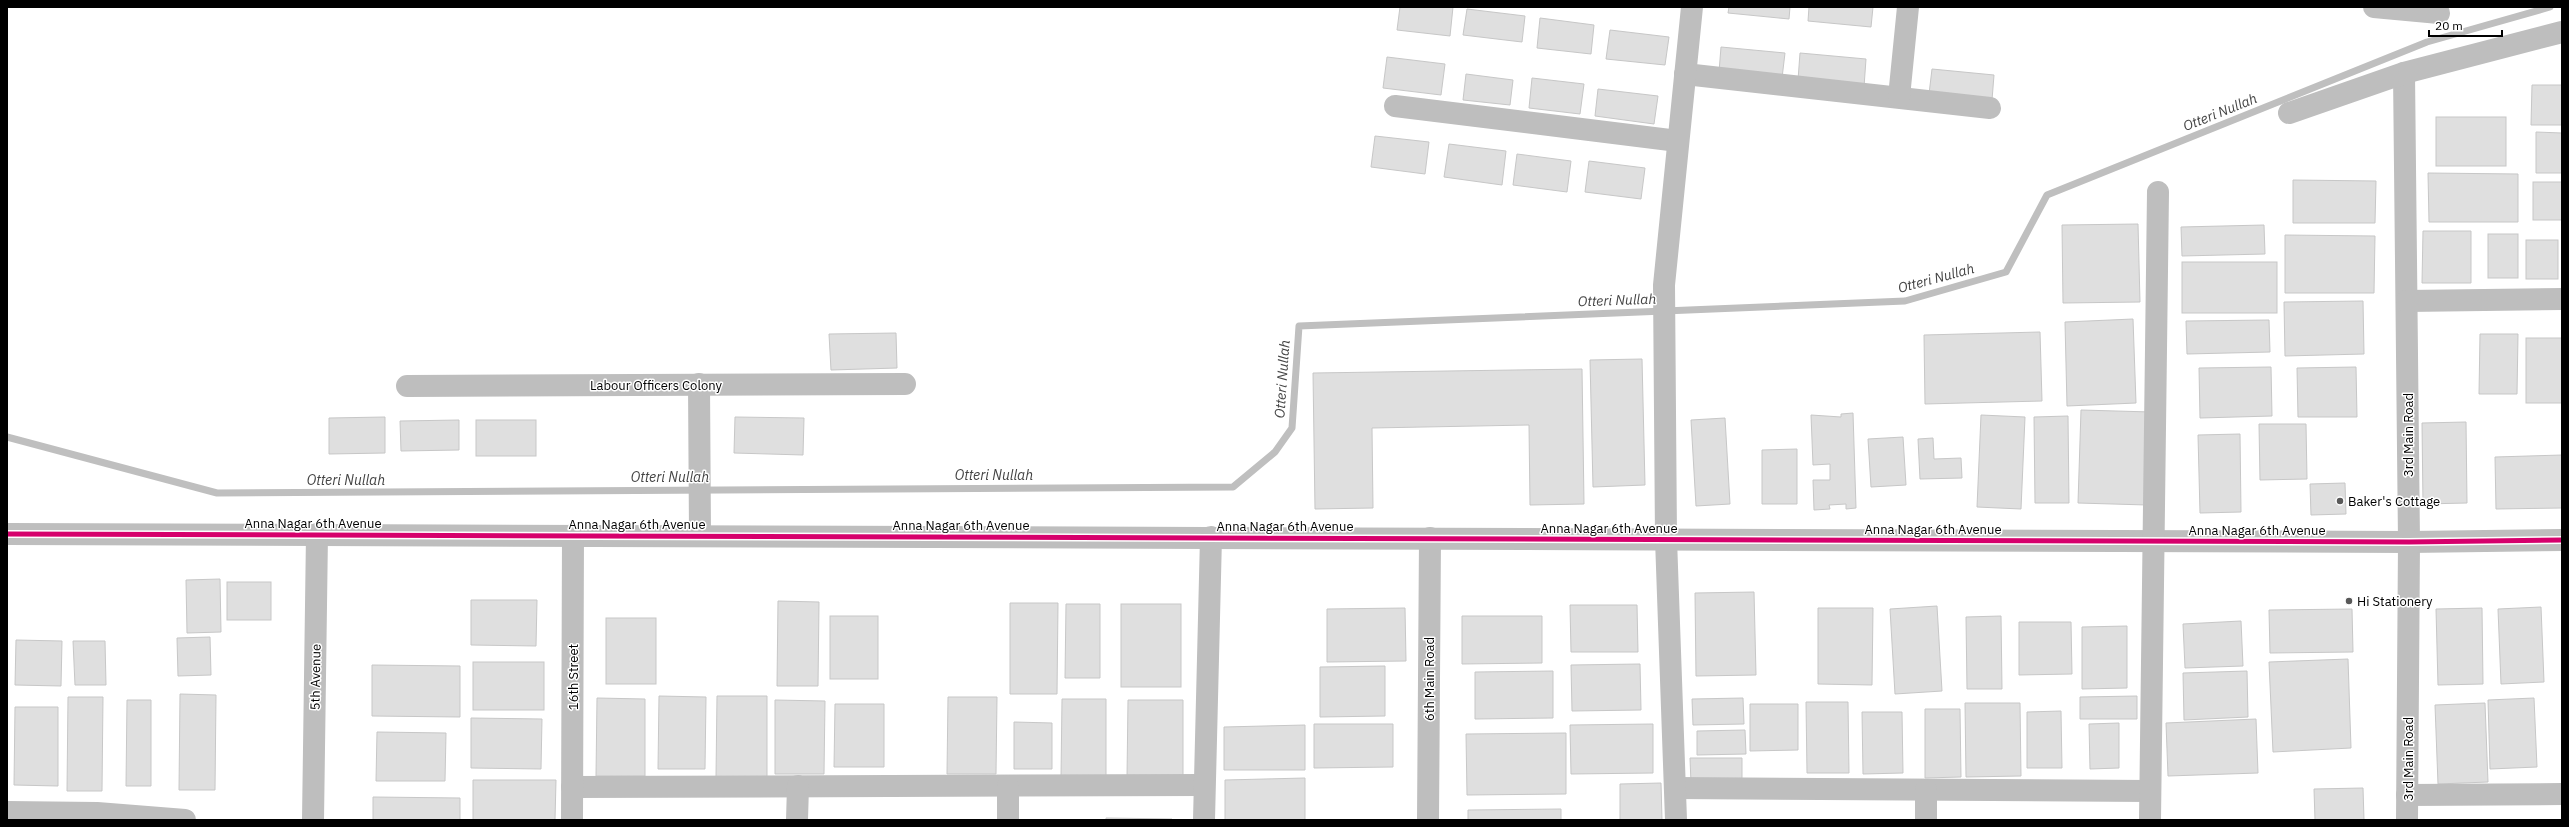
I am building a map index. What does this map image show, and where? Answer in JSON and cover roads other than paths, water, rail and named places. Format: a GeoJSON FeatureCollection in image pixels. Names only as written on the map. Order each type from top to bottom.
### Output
{"type":"FeatureCollection","features":[{"type":"Feature","properties":{"kind":"street"},"geometry":{"type":"LineString","coordinates":[[1676,820],[1666,539],[1666,328],[1664,285],[1692,7]]}},
{"type":"Feature","properties":{"kind":"street"},"geometry":{"type":"LineString","coordinates":[[1899,97],[1908,7]]}},
{"type":"Feature","properties":{"kind":"street"},"geometry":{"type":"LineString","coordinates":[[2374,7],[2439,13]]}},
{"type":"Feature","properties":{"kind":"street"},"geometry":{"type":"LineString","coordinates":[[2289,113],[2404,73],[2562,32]]}},
{"type":"Feature","properties":{"kind":"street","name":"3rd Main Road"},"geometry":{"type":"LineString","coordinates":[[2404,73],[2409,542],[2407,820]]}},
{"type":"Feature","properties":{"kind":"street"},"geometry":{"type":"LineString","coordinates":[[1685,74],[1990,108]]}},
{"type":"Feature","properties":{"kind":"street"},"geometry":{"type":"LineString","coordinates":[[1395,106],[1678,141]]}},
{"type":"Feature","properties":{"kind":"street"},"geometry":{"type":"LineString","coordinates":[[2150,820],[2158,192]]}},
{"type":"Feature","properties":{"kind":"street"},"geometry":{"type":"LineString","coordinates":[[2407,301],[2562,299]]}},
{"type":"Feature","properties":{"kind":"street"},"geometry":{"type":"LineString","coordinates":[[700,384],[700,535]]}},
{"type":"Feature","properties":{"kind":"street","name":"Labour Officers Colony"},"geometry":{"type":"LineString","coordinates":[[407,386],[905,384]]}},
{"type":"Feature","properties":{"kind":"street","name":"Anna Nagar 6th Avenue"},"geometry":{"type":"LineString","coordinates":[[7,534],[700,535],[2409,542],[2562,540]]}},
{"type":"Feature","properties":{"kind":"street","name":"5th Avenue"},"geometry":{"type":"LineString","coordinates":[[313,820],[317,534]]}},
{"type":"Feature","properties":{"kind":"street","name":"16th Street"},"geometry":{"type":"LineString","coordinates":[[572,820],[573,535]]}},
{"type":"Feature","properties":{"kind":"street"},"geometry":{"type":"LineString","coordinates":[[1204,820],[1211,537]]}},
{"type":"Feature","properties":{"kind":"street","name":"6th Main Road"},"geometry":{"type":"LineString","coordinates":[[1428,820],[1430,538]]}},
{"type":"Feature","properties":{"kind":"street"},"geometry":{"type":"LineString","coordinates":[[572,787],[1204,785]]}},
{"type":"Feature","properties":{"kind":"street"},"geometry":{"type":"LineString","coordinates":[[797,820],[798,786]]}},
{"type":"Feature","properties":{"kind":"street"},"geometry":{"type":"LineString","coordinates":[[1008,786],[1008,820]]}},
{"type":"Feature","properties":{"kind":"street"},"geometry":{"type":"LineString","coordinates":[[1676,788],[2150,791]]}},
{"type":"Feature","properties":{"kind":"street"},"geometry":{"type":"LineString","coordinates":[[1926,790],[1926,820]]}},
{"type":"Feature","properties":{"kind":"street"},"geometry":{"type":"LineString","coordinates":[[2407,795],[2562,794]]}},
{"type":"Feature","properties":{"kind":"street"},"geometry":{"type":"LineString","coordinates":[[7,812],[185,820]]}},
{"type":"Feature","properties":{"kind":"waterway","name":"Otteri Nullah"},"geometry":{"type":"LineString","coordinates":[[7,437],[217,493],[1233,487],[1275,452],[1292,428],[1299,326],[1905,301],[2006,272],[2047,195],[2427,42],[2550,7]]}},
{"type":"Feature","properties":{"kind":"place","name":"Baker's Cottage"},"geometry":{"type":"Point","coordinates":[2340,501]}},
{"type":"Feature","properties":{"kind":"place","name":"Hi Stationery"},"geometry":{"type":"Point","coordinates":[2349,601]}}]}
